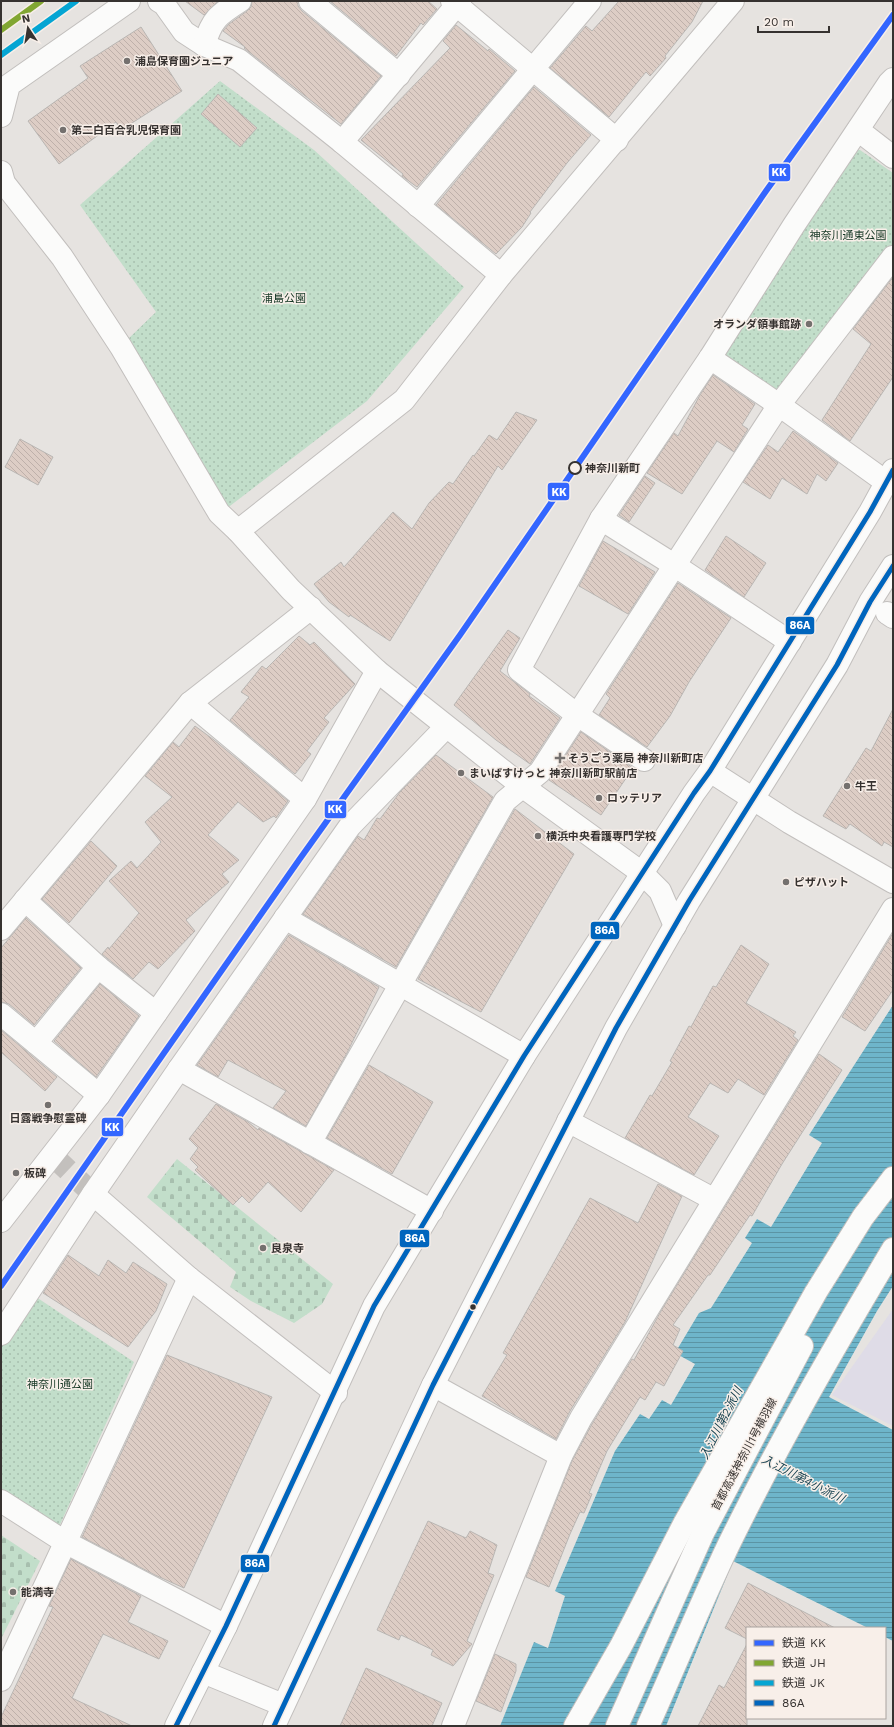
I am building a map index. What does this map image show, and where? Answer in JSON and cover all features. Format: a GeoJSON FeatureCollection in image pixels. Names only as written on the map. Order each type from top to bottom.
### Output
{"type":"FeatureCollection","features":[{"type":"Feature","properties":{"kind":"main road"},"geometry":{"type":"LineString","coordinates":[[1,116],[9,85],[129,1]]}},
{"type":"Feature","properties":{"kind":"main road"},"geometry":{"type":"LineString","coordinates":[[159,1],[164,4],[184,32],[204,45],[239,60],[342,142],[502,275]]}},
{"type":"Feature","properties":{"kind":"main road"},"geometry":{"type":"LineString","coordinates":[[204,45],[209,29],[219,14],[240,1]]}},
{"type":"Feature","properties":{"kind":"main road"},"geometry":{"type":"LineString","coordinates":[[310,1],[399,75]]}},
{"type":"Feature","properties":{"kind":"main road"},"geometry":{"type":"LineString","coordinates":[[418,206],[590,1]]}},
{"type":"Feature","properties":{"kind":"main road"},"geometry":{"type":"LineString","coordinates":[[238,530],[404,400],[502,275],[733,1]]}},
{"type":"Feature","properties":{"kind":"main road"},"geometry":{"type":"LineString","coordinates":[[342,142],[399,75],[456,2],[617,140]]}},
{"type":"Feature","properties":{"kind":"main road"},"geometry":{"type":"LineString","coordinates":[[644,760],[576,714],[520,670],[600,518],[710,358],[808,202],[858,130],[888,83],[893,79]]}},
{"type":"Feature","properties":{"kind":"main road"},"geometry":{"type":"LineString","coordinates":[[858,130],[893,158]]}},
{"type":"Feature","properties":{"kind":"main road"},"geometry":{"type":"LineString","coordinates":[[1,172],[4,183],[62,257],[121,347],[219,513],[238,530],[274,572],[377,671],[522,786],[642,874],[660,891],[675,926]]}},
{"type":"Feature","properties":{"kind":"main road"},"geometry":{"type":"LineString","coordinates":[[310,1143],[505,801],[540,772],[576,714],[779,405],[893,256]]}},
{"type":"Feature","properties":{"kind":"main road"},"geometry":{"type":"LineString","coordinates":[[176,1726],[226,1626],[336,1393],[374,1306],[524,1056],[694,793],[710,771],[870,512],[889,476],[779,405],[710,358]]}},
{"type":"Feature","properties":{"kind":"main road"},"geometry":{"type":"LineString","coordinates":[[600,518],[790,642]]}},
{"type":"Feature","properties":{"kind":"main road"},"geometry":{"type":"LineString","coordinates":[[274,1726],[433,1385],[568,1121],[634,996],[752,799],[836,665],[870,602],[893,566]]}},
{"type":"Feature","properties":{"kind":"main road"},"geometry":{"type":"LineString","coordinates":[[1,929],[190,703],[311,608]]}},
{"type":"Feature","properties":{"kind":"main road"},"geometry":{"type":"LineString","coordinates":[[1,1221],[99,1095],[305,798],[377,671]]}},
{"type":"Feature","properties":{"kind":"main road"},"geometry":{"type":"LineString","coordinates":[[190,703],[305,798]]}},
{"type":"Feature","properties":{"kind":"main road"},"geometry":{"type":"LineString","coordinates":[[1,1334],[93,1194],[179,1068],[350,826],[446,727]]}},
{"type":"Feature","properties":{"kind":"main road"},"geometry":{"type":"LineString","coordinates":[[710,771],[752,799],[893,882]]}},
{"type":"Feature","properties":{"kind":"main road"},"geometry":{"type":"LineString","coordinates":[[25,900],[98,967],[156,1014]]}},
{"type":"Feature","properties":{"kind":"main road"},"geometry":{"type":"LineString","coordinates":[[453,1726],[561,1456],[581,1418],[893,909]]}},
{"type":"Feature","properties":{"kind":"main road"},"geometry":{"type":"LineString","coordinates":[[285,918],[524,1056]]}},
{"type":"Feature","properties":{"kind":"main road"},"geometry":{"type":"LineString","coordinates":[[36,1043],[98,967]]}},
{"type":"Feature","properties":{"kind":"main road"},"geometry":{"type":"LineString","coordinates":[[1,1014],[99,1095]]}},
{"type":"Feature","properties":{"kind":"main road"},"geometry":{"type":"LineString","coordinates":[[179,1068],[432,1211]]}},
{"type":"Feature","properties":{"kind":"main road"},"geometry":{"type":"LineString","coordinates":[[568,1121],[714,1199]]}},
{"type":"Feature","properties":{"kind":"main road"},"geometry":{"type":"LineString","coordinates":[[575,1726],[621,1646],[684,1524],[816,1292],[863,1217],[893,1178]]}},
{"type":"Feature","properties":{"kind":"main road"},"geometry":{"type":"LineString","coordinates":[[93,1194],[189,1278],[336,1393]]}},
{"type":"Feature","properties":{"kind":"main road","name":"首都高速神奈川1号横羽線"},"geometry":{"type":"LineString","coordinates":[[617,1726],[703,1533],[717,1506],[824,1306],[893,1194]]}},
{"type":"Feature","properties":{"kind":"main road"},"geometry":{"type":"LineString","coordinates":[[648,1726],[728,1546],[786,1433],[893,1249]]}},
{"type":"Feature","properties":{"kind":"main road"},"geometry":{"type":"LineString","coordinates":[[1,1680],[189,1278]]}},
{"type":"Feature","properties":{"kind":"main road"},"geometry":{"type":"LineString","coordinates":[[433,1385],[561,1456]]}},
{"type":"Feature","properties":{"kind":"main road"},"geometry":{"type":"LineString","coordinates":[[1,1501],[65,1542],[226,1626]]}},
{"type":"Feature","properties":{"kind":"main road"},"geometry":{"type":"LineString","coordinates":[[203,1672],[283,1705]]}},
{"type":"Feature","properties":{"kind":"shaded area"},"geometry":{"type":"Polygon","coordinates":[[[893,1309],[893,1426],[832,1395],[893,1309]]]}},
{"type":"Feature","properties":{"kind":"green space","name":"浦島公園"},"geometry":{"type":"Polygon","coordinates":[[[220,81],[314,150],[464,287],[367,401],[226,509],[127,340],[156,312],[80,205],[220,81]]]}},
{"type":"Feature","properties":{"kind":"green space","name":"神奈川通東公園"},"geometry":{"type":"Polygon","coordinates":[[[856,150],[860,150],[893,173],[893,245],[776,395],[722,358],[792,242],[856,150]]]}},
{"type":"Feature","properties":{"kind":"green space"},"geometry":{"type":"Polygon","coordinates":[[[177,1159],[333,1284],[322,1304],[294,1323],[251,1301],[230,1287],[236,1272],[147,1197],[177,1159]]]}},
{"type":"Feature","properties":{"kind":"green space","name":"神奈川通公園"},"geometry":{"type":"Polygon","coordinates":[[[33,1295],[134,1362],[58,1529],[1,1493],[1,1345],[33,1295]]]}},
{"type":"Feature","properties":{"kind":"green space","name":"能満寺"},"geometry":{"type":"Polygon","coordinates":[[[1,1535],[40,1561],[1,1639],[1,1535]]]}},
{"type":"Feature","properties":{"kind":"water"},"geometry":{"type":"Polygon","coordinates":[[[893,1005],[893,1286],[877,1311],[829,1397],[893,1430],[893,1641],[886,1638],[886,1627],[866,1627],[733,1561],[666,1726],[500,1726],[534,1642],[548,1648],[565,1596],[555,1591],[615,1451],[640,1414],[649,1419],[662,1400],[671,1405],[695,1364],[675,1353],[699,1313],[711,1308],[752,1243],[745,1238],[757,1219],[771,1227],[822,1143],[809,1135],[893,1005]]]}},
{"type":"Feature","properties":{"kind":"building"},"geometry":{"type":"Polygon","coordinates":[[[185,1],[218,1],[204,15],[185,1]]]}},
{"type":"Feature","properties":{"kind":"building"},"geometry":{"type":"Polygon","coordinates":[[[252,1],[298,1],[298,6],[302,11],[381,76],[341,124],[223,31],[229,24],[251,7],[252,1]]]}},
{"type":"Feature","properties":{"kind":"building"},"geometry":{"type":"Polygon","coordinates":[[[330,1],[428,1],[437,9],[423,25],[421,23],[396,56],[330,1]]]}},
{"type":"Feature","properties":{"kind":"building"},"geometry":{"type":"Polygon","coordinates":[[[619,1],[703,1],[692,22],[665,56],[666,58],[650,76],[646,72],[609,117],[550,68],[586,26],[592,31],[619,1]]]}},
{"type":"Feature","properties":{"kind":"building"},"geometry":{"type":"Polygon","coordinates":[[[456,25],[488,51],[489,49],[515,71],[417,187],[402,176],[403,174],[361,140],[450,48],[443,41],[456,25]]]}},
{"type":"Feature","properties":{"kind":"building"},"geometry":{"type":"Polygon","coordinates":[[[141,27],[182,91],[121,130],[116,122],[59,164],[28,121],[88,78],[80,66],[141,27]]]}},
{"type":"Feature","properties":{"kind":"building"},"geometry":{"type":"Polygon","coordinates":[[[534,87],[591,135],[567,163],[530,212],[531,213],[522,227],[496,254],[436,205],[534,87]]]}},
{"type":"Feature","properties":{"kind":"building"},"geometry":{"type":"Polygon","coordinates":[[[218,94],[257,128],[240,147],[201,114],[218,94]]]}},
{"type":"Feature","properties":{"kind":"building"},"geometry":{"type":"Polygon","coordinates":[[[893,277],[893,377],[850,441],[822,420],[871,344],[853,329],[893,277]]]}},
{"type":"Feature","properties":{"kind":"building"},"geometry":{"type":"Polygon","coordinates":[[[713,375],[755,404],[742,425],[748,429],[734,452],[717,441],[682,494],[647,473],[674,433],[678,436],[700,395],[713,375]]]}},
{"type":"Feature","properties":{"kind":"building"},"geometry":{"type":"Polygon","coordinates":[[[516,412],[537,420],[502,470],[498,466],[390,641],[350,615],[349,617],[329,602],[314,584],[341,562],[344,567],[393,512],[412,529],[429,503],[449,482],[453,484],[489,435],[497,440],[516,412]]]}},
{"type":"Feature","properties":{"kind":"building"},"geometry":{"type":"Polygon","coordinates":[[[793,431],[838,463],[826,481],[817,474],[807,494],[782,478],[770,499],[743,482],[768,445],[778,452],[793,431]]]}},
{"type":"Feature","properties":{"kind":"building"},"geometry":{"type":"Polygon","coordinates":[[[20,439],[53,457],[38,485],[5,467],[20,439]]]}},
{"type":"Feature","properties":{"kind":"building"},"geometry":{"type":"Polygon","coordinates":[[[645,476],[655,483],[629,522],[619,515],[645,476]]]}},
{"type":"Feature","properties":{"kind":"building"},"geometry":{"type":"Polygon","coordinates":[[[726,536],[766,563],[744,597],[705,570],[726,536]]]}},
{"type":"Feature","properties":{"kind":"building"},"geometry":{"type":"Polygon","coordinates":[[[603,541],[655,572],[628,614],[579,586],[603,541]]]}},
{"type":"Feature","properties":{"kind":"building"},"geometry":{"type":"Polygon","coordinates":[[[678,583],[731,618],[689,682],[670,716],[647,747],[599,715],[610,698],[606,694],[678,583]]]}},
{"type":"Feature","properties":{"kind":"building"},"geometry":{"type":"Polygon","coordinates":[[[508,630],[520,638],[500,671],[530,694],[529,696],[560,718],[530,764],[496,740],[454,705],[508,630]]]}},
{"type":"Feature","properties":{"kind":"building"},"geometry":{"type":"Polygon","coordinates":[[[299,636],[310,645],[314,642],[355,684],[324,718],[329,722],[307,751],[311,754],[295,774],[230,720],[249,697],[241,692],[262,666],[266,669],[299,636]]]}},
{"type":"Feature","properties":{"kind":"building"},"geometry":{"type":"Polygon","coordinates":[[[893,709],[893,847],[884,842],[882,846],[850,824],[846,829],[823,816],[866,748],[871,751],[893,709]]]}},
{"type":"Feature","properties":{"kind":"building"},"geometry":{"type":"Polygon","coordinates":[[[195,726],[288,801],[276,818],[274,816],[263,822],[238,802],[208,835],[239,860],[222,874],[229,882],[186,920],[195,931],[158,969],[149,962],[133,979],[102,954],[108,947],[109,949],[139,913],[109,881],[131,861],[137,868],[161,842],[145,822],[172,797],[145,776],[173,742],[179,747],[195,726]]]}},
{"type":"Feature","properties":{"kind":"building"},"geometry":{"type":"Polygon","coordinates":[[[581,732],[633,768],[601,815],[549,780],[581,732]]]}},
{"type":"Feature","properties":{"kind":"building"},"geometry":{"type":"Polygon","coordinates":[[[436,755],[493,797],[396,967],[303,914],[358,836],[364,840],[377,818],[380,819],[400,792],[436,755]]]}},
{"type":"Feature","properties":{"kind":"building"},"geometry":{"type":"Polygon","coordinates":[[[515,809],[574,854],[481,1012],[418,979],[515,809]]]}},
{"type":"Feature","properties":{"kind":"building"},"geometry":{"type":"Polygon","coordinates":[[[91,841],[117,866],[69,923],[42,899],[91,841]]]}},
{"type":"Feature","properties":{"kind":"building"},"geometry":{"type":"Polygon","coordinates":[[[26,918],[81,968],[34,1025],[9,1004],[1,1002],[1,948],[26,918]]]}},
{"type":"Feature","properties":{"kind":"building"},"geometry":{"type":"Polygon","coordinates":[[[893,933],[893,990],[865,1031],[842,1017],[893,933]]]}},
{"type":"Feature","properties":{"kind":"building"},"geometry":{"type":"Polygon","coordinates":[[[289,935],[379,987],[347,1053],[306,1126],[273,1108],[286,1091],[228,1060],[218,1077],[197,1065],[289,935]]]}},
{"type":"Feature","properties":{"kind":"building"},"geometry":{"type":"Polygon","coordinates":[[[741,945],[769,964],[746,1003],[796,1032],[793,1036],[798,1040],[764,1095],[738,1079],[728,1093],[710,1083],[688,1117],[719,1136],[694,1175],[625,1138],[650,1095],[652,1096],[672,1062],[670,1061],[689,1026],[691,1027],[713,986],[716,987],[741,945]]]}},
{"type":"Feature","properties":{"kind":"building"},"geometry":{"type":"Polygon","coordinates":[[[100,984],[139,1016],[96,1077],[54,1041],[100,984]]]}},
{"type":"Feature","properties":{"kind":"building"},"geometry":{"type":"Polygon","coordinates":[[[1,1030],[57,1077],[45,1091],[1,1052],[1,1030]]]}},
{"type":"Feature","properties":{"kind":"building"},"geometry":{"type":"Polygon","coordinates":[[[819,1054],[842,1070],[782,1164],[752,1216],[750,1215],[710,1275],[708,1275],[673,1325],[680,1329],[673,1345],[683,1351],[664,1386],[656,1382],[645,1400],[640,1397],[607,1451],[589,1493],[592,1494],[584,1513],[580,1512],[549,1587],[526,1577],[572,1461],[592,1424],[632,1359],[634,1360],[661,1311],[819,1054]]]}},
{"type":"Feature","properties":{"kind":"building"},"geometry":{"type":"Polygon","coordinates":[[[369,1065],[433,1102],[392,1174],[327,1138],[369,1065]]]}},
{"type":"Feature","properties":{"kind":"building"},"geometry":{"type":"Polygon","coordinates":[[[216,1104],[248,1122],[258,1130],[259,1128],[334,1170],[301,1212],[268,1182],[249,1203],[242,1196],[233,1205],[195,1170],[198,1167],[190,1159],[198,1148],[189,1139],[216,1104]]]}},
{"type":"Feature","properties":{"kind":"building"},"geometry":{"type":"Polygon","coordinates":[[[658,1184],[682,1196],[625,1322],[570,1411],[556,1439],[482,1396],[507,1355],[503,1353],[590,1198],[638,1223],[658,1184]]]}},
{"type":"Feature","properties":{"kind":"building"},"geometry":{"type":"Polygon","coordinates":[[[68,1255],[99,1276],[108,1260],[126,1273],[133,1262],[167,1284],[156,1311],[128,1347],[43,1293],[68,1255]]]}},
{"type":"Feature","properties":{"kind":"building"},"geometry":{"type":"Polygon","coordinates":[[[167,1355],[272,1397],[184,1588],[155,1575],[82,1537],[167,1355]]]}},
{"type":"Feature","properties":{"kind":"building"},"geometry":{"type":"Polygon","coordinates":[[[428,1521],[466,1538],[470,1531],[497,1545],[488,1573],[494,1575],[467,1641],[472,1644],[453,1666],[431,1655],[433,1650],[401,1635],[399,1640],[377,1630],[428,1521]]]}},
{"type":"Feature","properties":{"kind":"building"},"geometry":{"type":"Polygon","coordinates":[[[71,1559],[141,1596],[128,1622],[168,1641],[159,1659],[103,1634],[72,1698],[132,1726],[1,1726],[1,1717],[53,1607],[49,1606],[71,1559]]]}},
{"type":"Feature","properties":{"kind":"building"},"geometry":{"type":"Polygon","coordinates":[[[748,1583],[833,1627],[746,1627],[746,1638],[725,1628],[748,1583]]]}},
{"type":"Feature","properties":{"kind":"building"},"geometry":{"type":"Polygon","coordinates":[[[746,1646],[747,1726],[698,1726],[719,1685],[724,1688],[746,1646]]]}},
{"type":"Feature","properties":{"kind":"building"},"geometry":{"type":"Polygon","coordinates":[[[495,1654],[516,1664],[516,1671],[501,1712],[476,1701],[495,1654]]]}},
{"type":"Feature","properties":{"kind":"building"},"geometry":{"type":"Polygon","coordinates":[[[366,1668],[442,1703],[432,1726],[340,1726],[366,1668]]]}},
{"type":"Feature","properties":{"kind":"tunnel"},"geometry":{"type":"LineString","coordinates":[[52,1155],[93,1194]]}},
{"type":"Feature","properties":{"kind":"rail line","name":"JH"},"geometry":{"type":"LineString","coordinates":[[1,30],[41,1]]}},
{"type":"Feature","properties":{"kind":"rail line","name":"JK"},"geometry":{"type":"LineString","coordinates":[[1,55],[76,1]]}},
{"type":"Feature","properties":{"kind":"rail line","name":"KK"},"geometry":{"type":"LineString","coordinates":[[1,1286],[299,860],[460,635],[766,191],[893,15]]}},
{"type":"Feature","properties":{"kind":"transit line","name":"86A"},"geometry":{"type":"LineString","coordinates":[[176,1726],[226,1626],[374,1306],[524,1056],[694,793],[710,771],[870,512],[893,470]]}},
{"type":"Feature","properties":{"kind":"transit line","name":"86A"},"geometry":{"type":"LineString","coordinates":[[274,1726],[433,1385],[616,1028],[689,901],[837,665],[870,602],[893,566]]}},
{"type":"Feature","properties":{"kind":"place","name":"浦島保育園ジュニア"},"geometry":{"type":"Point","coordinates":[127,61]}},
{"type":"Feature","properties":{"kind":"place","name":"第二白百合乳児保育園"},"geometry":{"type":"Point","coordinates":[63,130]}},
{"type":"Feature","properties":{"kind":"place","name":"オランダ領事館跡"},"geometry":{"type":"Point","coordinates":[809,324]}},
{"type":"Feature","properties":{"kind":"place","name":"神奈川新町"},"geometry":{"type":"Point","coordinates":[575,468]}},
{"type":"Feature","properties":{"kind":"place","name":"そうごう薬局 神奈川新町店"},"geometry":{"type":"Point","coordinates":[560,758]}},
{"type":"Feature","properties":{"kind":"place","name":"まいばすけっと 神奈川新町駅前店"},"geometry":{"type":"Point","coordinates":[461,773]}},
{"type":"Feature","properties":{"kind":"place","name":"牛王"},"geometry":{"type":"Point","coordinates":[847,786]}},
{"type":"Feature","properties":{"kind":"place","name":"ロッテリア"},"geometry":{"type":"Point","coordinates":[599,798]}},
{"type":"Feature","properties":{"kind":"place","name":"横浜中央看護専門学校"},"geometry":{"type":"Point","coordinates":[538,836]}},
{"type":"Feature","properties":{"kind":"place","name":"ピザハット"},"geometry":{"type":"Point","coordinates":[786,882]}},
{"type":"Feature","properties":{"kind":"place","name":"日露戦争慰霊碑"},"geometry":{"type":"Point","coordinates":[48,1105]}},
{"type":"Feature","properties":{"kind":"place","name":"板碑"},"geometry":{"type":"Point","coordinates":[16,1173]}},
{"type":"Feature","properties":{"kind":"place","name":"良泉寺"},"geometry":{"type":"Point","coordinates":[263,1248]}},
{"type":"Feature","properties":{"kind":"place","name":"能満寺"},"geometry":{"type":"Point","coordinates":[13,1592]}},
{"type":"Feature","properties":{"kind":"water label","name":"入江川第2派川"},"geometry":{"type":"Point","coordinates":[721,1423]}},
{"type":"Feature","properties":{"kind":"water label","name":"入江川第4小派川"},"geometry":{"type":"Point","coordinates":[803,1479]}}]}
